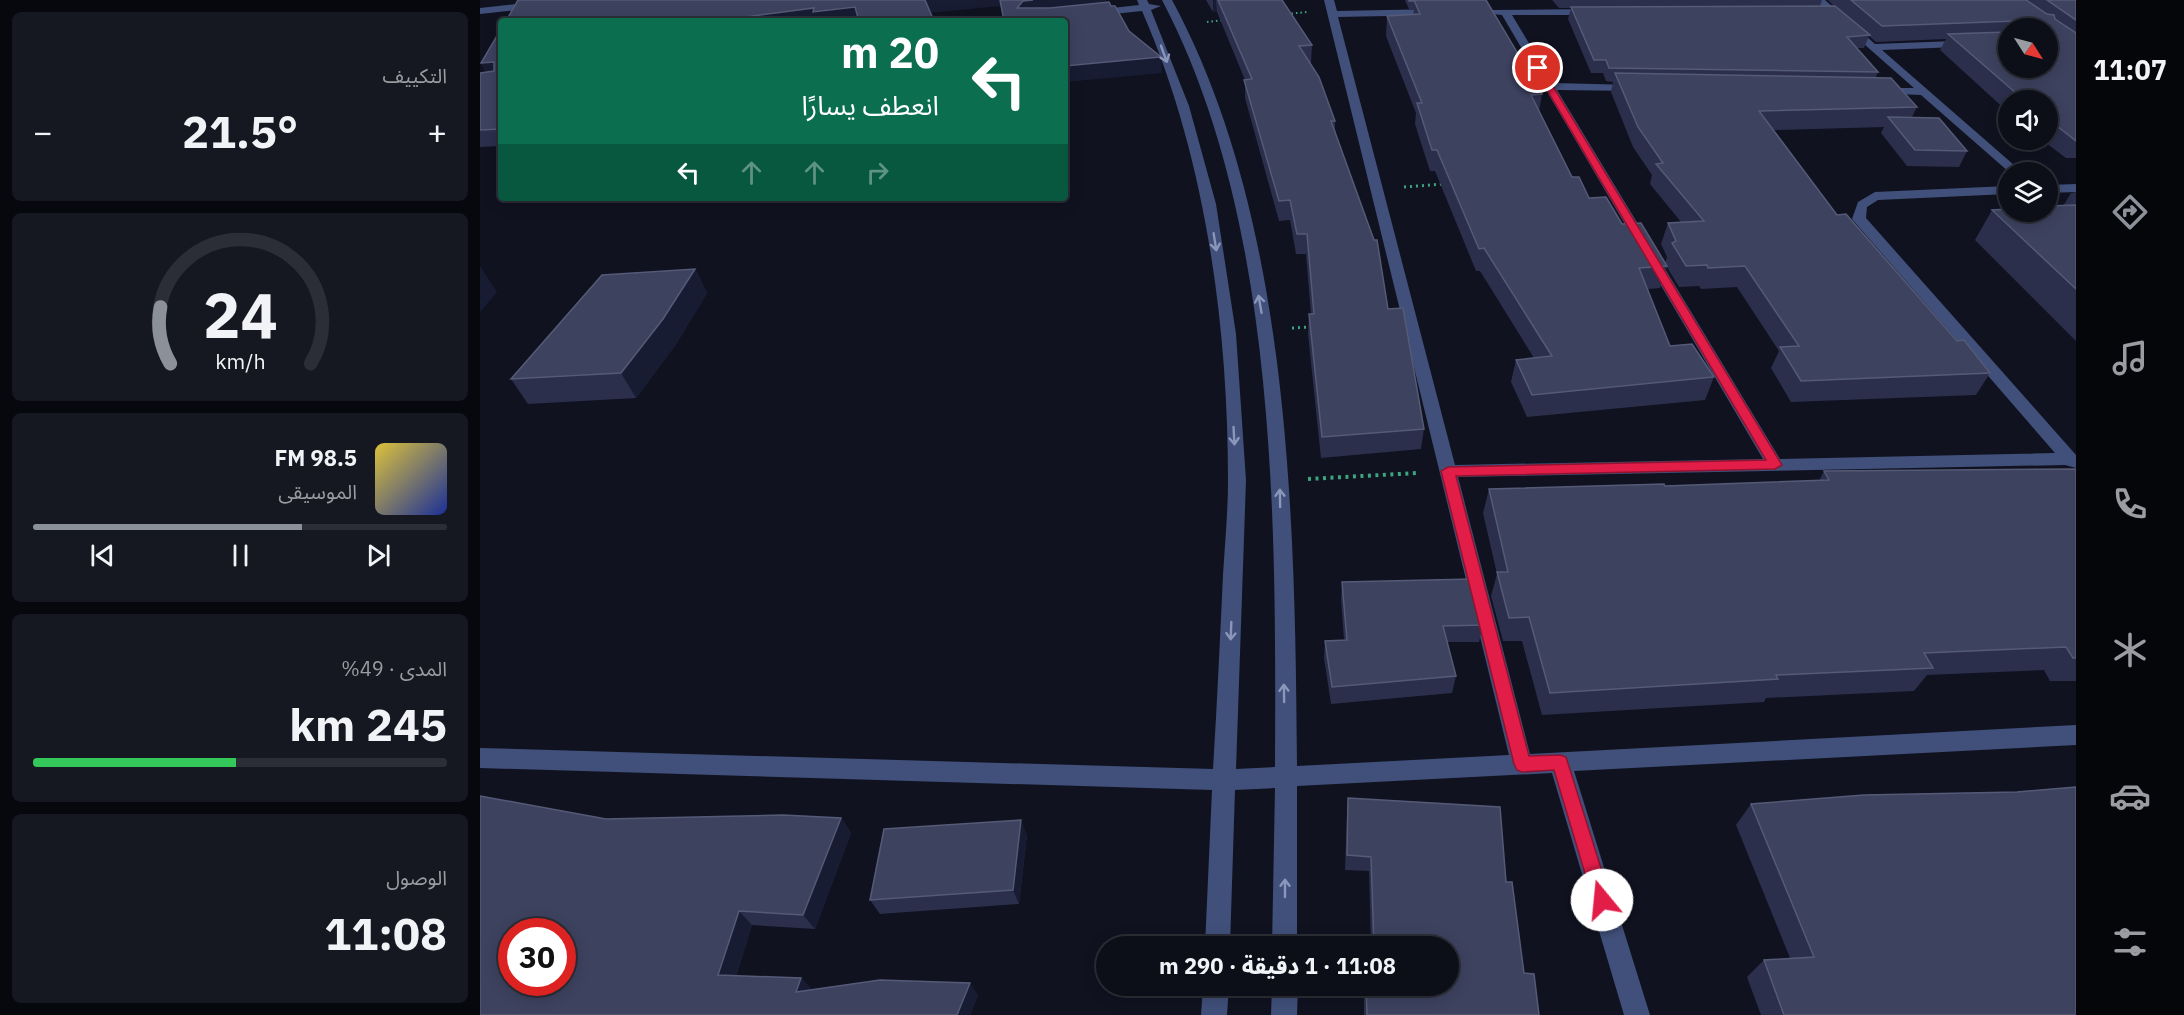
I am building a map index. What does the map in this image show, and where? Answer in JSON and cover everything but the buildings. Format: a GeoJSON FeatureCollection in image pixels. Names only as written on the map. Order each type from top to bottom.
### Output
{"type":"FeatureCollection","features":[{"type":"Feature","properties":{"kind":"street"},"geometry":{"type":"LineString","coordinates":[[482,0],[480,9],[580,0]]}},
{"type":"Feature","properties":{"kind":"street"},"geometry":{"type":"LineString","coordinates":[[1820,0],[2004,162]]}},
{"type":"Feature","properties":{"kind":"street"},"geometry":{"type":"LineString","coordinates":[[1080,15],[1168,2],[1212,102],[1241,199],[1264,330],[1280,480],[1286,777],[1285,936]]}},
{"type":"Feature","properties":{"kind":"street"},"geometry":{"type":"LineString","coordinates":[[1144,4],[1183,106],[1209,204],[1228,334],[1237,480],[1218,936]]}},
{"type":"Feature","properties":{"kind":"street"},"geometry":{"type":"LineString","coordinates":[[1447,12],[1331,8],[1522,764]]}},
{"type":"Feature","properties":{"kind":"street"},"geometry":{"type":"LineString","coordinates":[[1482,12],[1600,12]]}},
{"type":"Feature","properties":{"kind":"street"},"geometry":{"type":"LineString","coordinates":[[1504,12],[1775,465]]}},
{"type":"Feature","properties":{"kind":"street"},"geometry":{"type":"LineString","coordinates":[[1810,13],[1834,13]]}},
{"type":"Feature","properties":{"kind":"street"},"geometry":{"type":"LineString","coordinates":[[1873,47],[1998,42]]}},
{"type":"Feature","properties":{"kind":"street"},"geometry":{"type":"LineString","coordinates":[[1549,86],[1643,88]]}},
{"type":"Feature","properties":{"kind":"street"},"geometry":{"type":"LineString","coordinates":[[1866,91],[1924,92]]}},
{"type":"Feature","properties":{"kind":"street"},"geometry":{"type":"LineString","coordinates":[[2058,189],[2076,188]]}},
{"type":"Feature","properties":{"kind":"street"},"geometry":{"type":"LineString","coordinates":[[1998,190],[1875,196],[1864,202],[1859,209],[1859,219],[2073,463]]}},
{"type":"Feature","properties":{"kind":"street"},"geometry":{"type":"LineString","coordinates":[[1448,471],[1775,465],[2073,463]]}},
{"type":"Feature","properties":{"kind":"street"},"geometry":{"type":"LineString","coordinates":[[480,758],[1226,780],[2076,735]]}},
{"type":"Feature","properties":{"kind":"street"},"geometry":{"type":"LineString","coordinates":[[1560,762],[1637,1015]]}},
{"type":"Feature","properties":{"kind":"street"},"geometry":{"type":"LineString","coordinates":[[1214,1015],[1215,996]]}},
{"type":"Feature","properties":{"kind":"street"},"geometry":{"type":"LineString","coordinates":[[1284,1015],[1285,996]]}},
{"type":"Feature","properties":{"kind":"path"},"geometry":{"type":"LineString","coordinates":[[1284,15],[1331,8]]}},
{"type":"Feature","properties":{"kind":"path"},"geometry":{"type":"LineString","coordinates":[[1179,25],[1226,20]]}},
{"type":"Feature","properties":{"kind":"path"},"geometry":{"type":"LineString","coordinates":[[1376,189],[1447,184]]}},
{"type":"Feature","properties":{"kind":"path"},"geometry":{"type":"LineString","coordinates":[[1264,330],[1320,326]]}},
{"type":"Feature","properties":{"kind":"path"},"geometry":{"type":"LineString","coordinates":[[1280,480],[1448,471]]}},
{"type":"Feature","properties":{"kind":"route"},"geometry":{"type":"LineString","coordinates":[[1538,68],[1775,465],[1448,471],[1522,764],[1560,762],[1602,900]]}}]}
